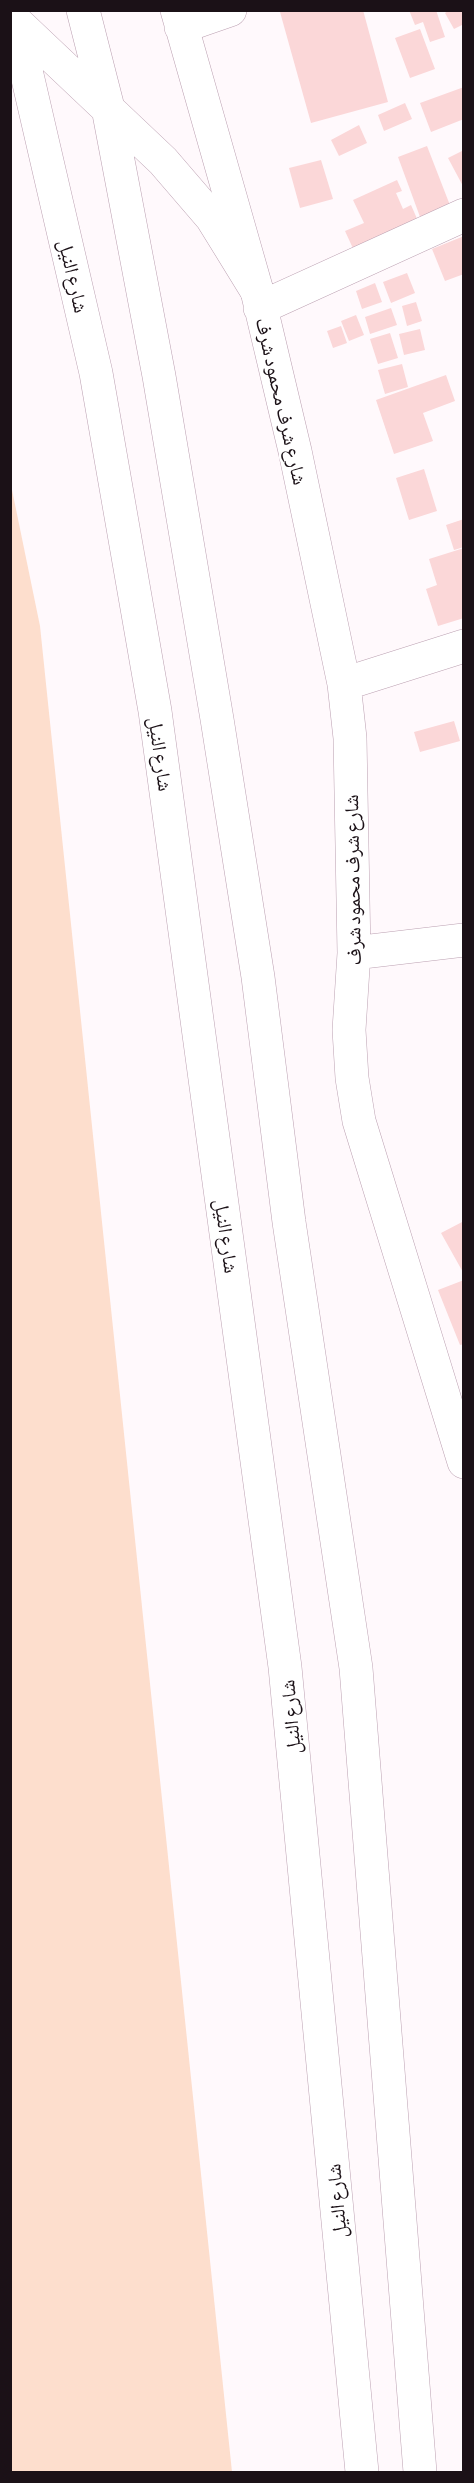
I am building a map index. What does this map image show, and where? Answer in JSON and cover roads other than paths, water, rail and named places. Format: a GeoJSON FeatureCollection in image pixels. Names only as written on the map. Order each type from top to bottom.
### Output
{"type":"FeatureCollection","features":[{"type":"Feature","properties":{"kind":"main road"},"geometry":{"type":"LineString","coordinates":[[83,10],[108,108],[159,376],[217,719],[258,977],[289,1222],[356,1668],[420,2472]]}},
{"type":"Feature","properties":{"kind":"main road"},"geometry":{"type":"LineString","coordinates":[[179,19],[230,10]]}},
{"type":"Feature","properties":{"kind":"main road"},"geometry":{"type":"LineString","coordinates":[[14,16],[163,161],[212,218],[259,299],[464,215]]}},
{"type":"Feature","properties":{"kind":"main road","name":"شارع النيل"},"geometry":{"type":"LineString","coordinates":[[14,16],[96,373],[155,711],[285,1667],[362,2472]]}},
{"type":"Feature","properties":{"kind":"main road","name":"شارع شرف محمود شرف"},"geometry":{"type":"LineString","coordinates":[[179,19],[259,299],[295,452],[344,684],[350,738],[354,953],[349,1030],[352,1078],[359,1121],[464,1462]]}},
{"type":"Feature","properties":{"kind":"main road"},"geometry":{"type":"LineString","coordinates":[[344,684],[464,645]]}},
{"type":"Feature","properties":{"kind":"main road"},"geometry":{"type":"LineString","coordinates":[[354,953],[464,940]]}}]}
